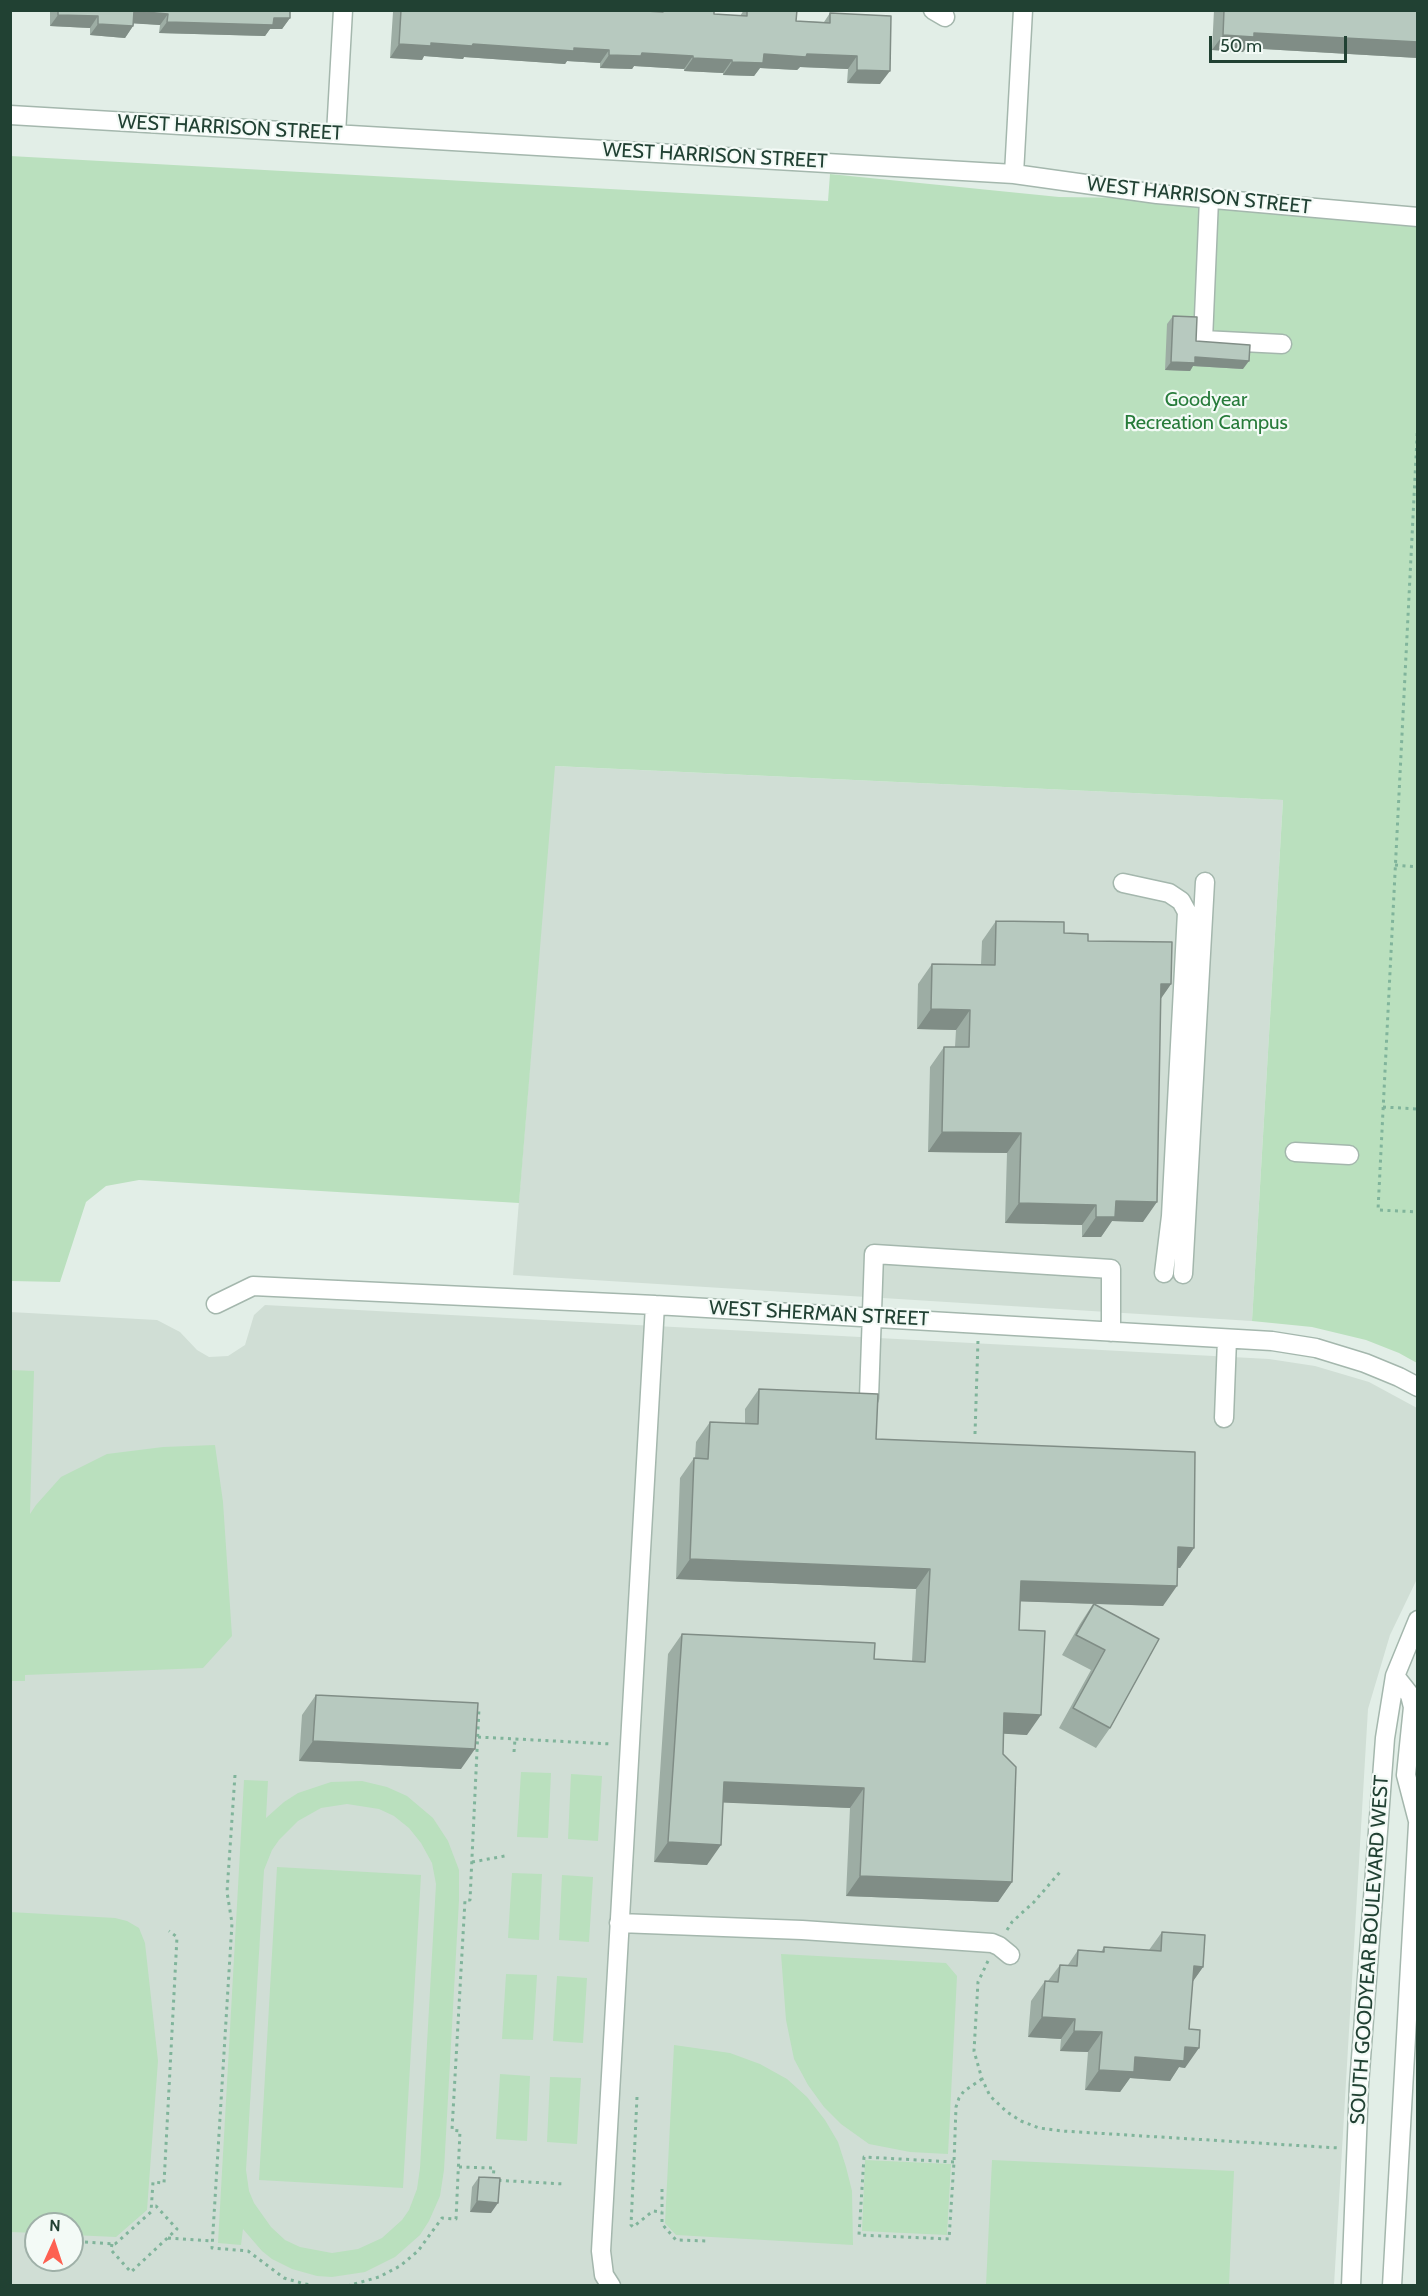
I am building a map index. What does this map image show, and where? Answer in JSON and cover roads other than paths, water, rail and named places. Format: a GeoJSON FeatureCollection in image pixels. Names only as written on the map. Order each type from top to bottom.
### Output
{"type":"FeatureCollection","features":[{"type":"Feature","properties":{"kind":"street"},"geometry":{"type":"LineString","coordinates":[[336,134],[343,10]]}},
{"type":"Feature","properties":{"kind":"street"},"geometry":{"type":"LineString","coordinates":[[1014,174],[1023,10]]}},
{"type":"Feature","properties":{"kind":"street","name":"WEST HARRISON STREET"},"geometry":{"type":"LineString","coordinates":[[10,115],[1014,174],[1157,194],[1418,218]]}},
{"type":"Feature","properties":{"kind":"street"},"geometry":{"type":"LineString","coordinates":[[1209,199],[1203,340],[1282,344]]}},
{"type":"Feature","properties":{"kind":"street"},"geometry":{"type":"LineString","coordinates":[[1182,1274],[1204,882]]}},
{"type":"Feature","properties":{"kind":"street"},"geometry":{"type":"LineString","coordinates":[[1123,883],[1168,893],[1182,901],[1187,912],[1171,1204],[1164,1273]]}},
{"type":"Feature","properties":{"kind":"street"},"geometry":{"type":"LineString","coordinates":[[1296,1152],[1349,1155]]}},
{"type":"Feature","properties":{"kind":"street"},"geometry":{"type":"LineString","coordinates":[[869,1398],[874,1254],[1111,1269],[1111,1332]]}},
{"type":"Feature","properties":{"kind":"street","name":"WEST SHERMAN STREET"},"geometry":{"type":"LineString","coordinates":[[216,1304],[254,1286],[655,1305],[1272,1341],[1316,1348],[1365,1363],[1418,1387]]}},
{"type":"Feature","properties":{"kind":"street"},"geometry":{"type":"LineString","coordinates":[[611,2286],[604,2275],[601,2262],[655,1305]]}},
{"type":"Feature","properties":{"kind":"street"},"geometry":{"type":"LineString","coordinates":[[1224,1418],[1227,1339]]}},
{"type":"Feature","properties":{"kind":"street","name":"SOUTH GOODYEAR BOULEVARD WEST"},"geometry":{"type":"LineString","coordinates":[[1351,2286],[1360,2073],[1385,1738],[1395,1676],[1418,1620]]}},
{"type":"Feature","properties":{"kind":"street","name":"SOUTH GOODYEAR BOULEVARD WEST"},"geometry":{"type":"LineString","coordinates":[[1392,2286],[1418,1822],[1406,1775],[1413,1707],[1410,1695],[1395,1676]]}},
{"type":"Feature","properties":{"kind":"street"},"geometry":{"type":"LineString","coordinates":[[619,1923],[802,1930],[980,1943],[1004,1951]]}},
{"type":"Feature","properties":{"kind":"park label","name":"Goodyear Recreation Campus"},"geometry":{"type":"Point","coordinates":[1206,412]}}]}
